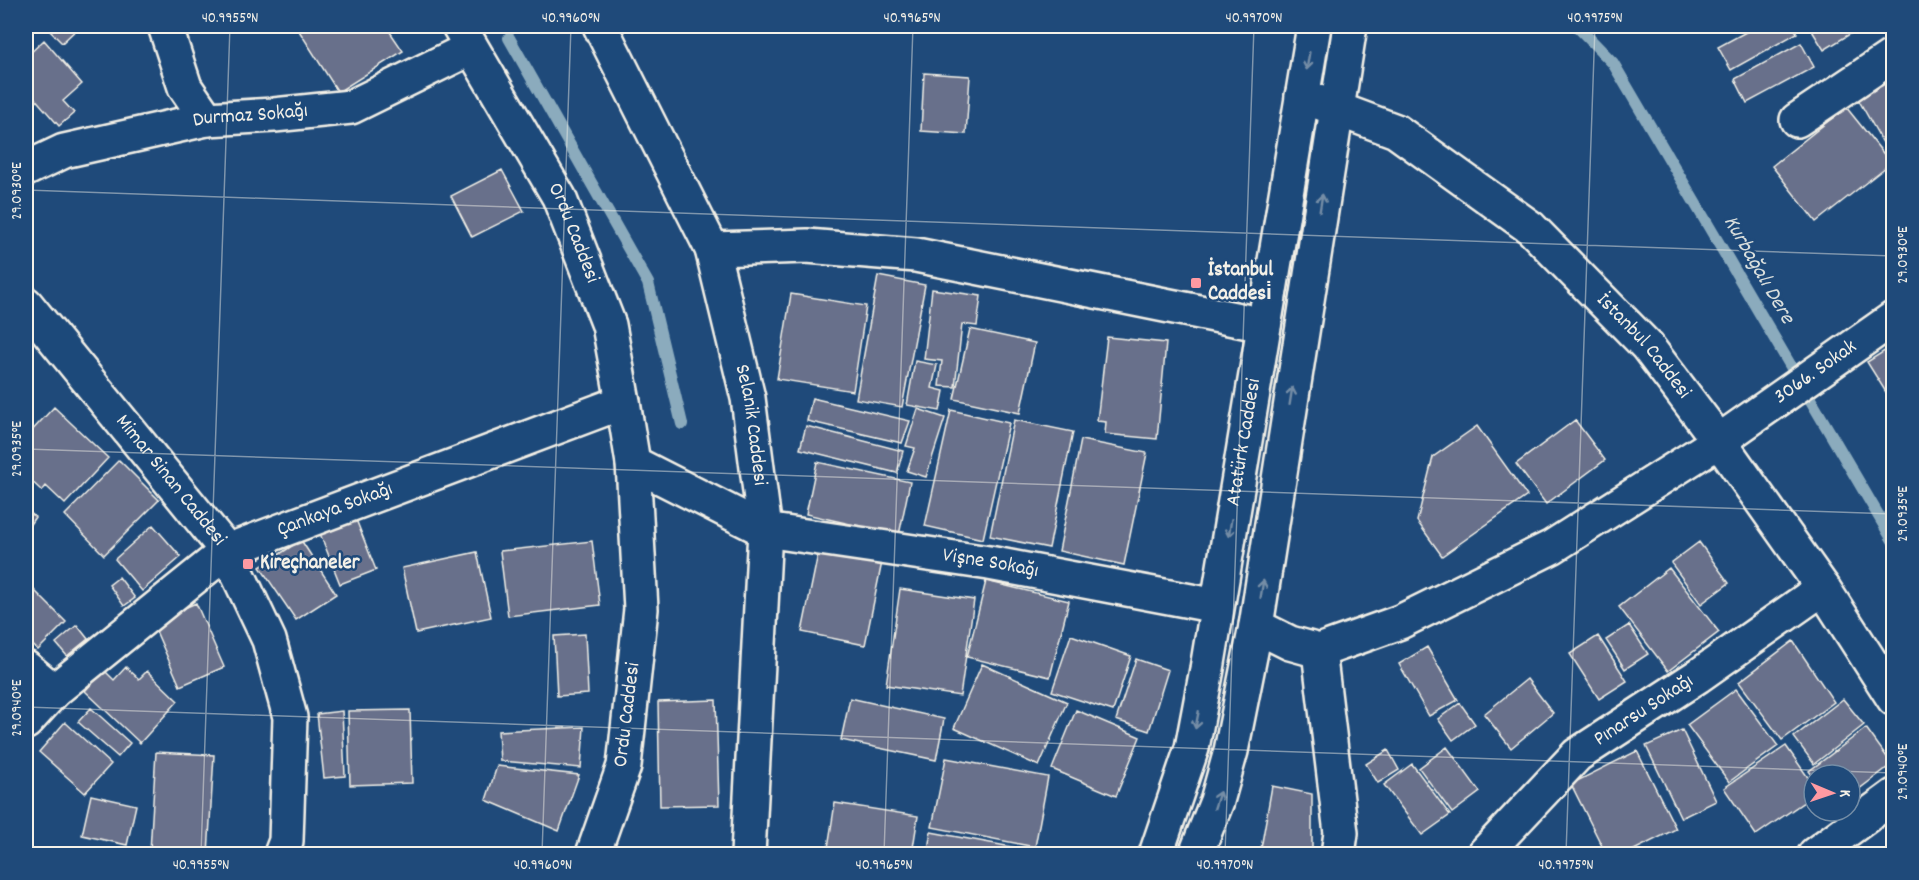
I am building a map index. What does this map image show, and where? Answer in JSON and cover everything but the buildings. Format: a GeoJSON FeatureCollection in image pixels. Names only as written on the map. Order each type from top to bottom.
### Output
{"type":"FeatureCollection","features":[{"type":"Feature","properties":{"kind":"street"},"geometry":{"type":"LineString","coordinates":[[165,26],[185,87],[207,119]]}},
{"type":"Feature","properties":{"kind":"street","name":"Selanik Caddesi"},"geometry":{"type":"LineString","coordinates":[[600,26],[712,249],[748,398],[765,530],[748,855]]}},
{"type":"Feature","properties":{"kind":"street","name":"Atatürk Caddesi"},"geometry":{"type":"LineString","coordinates":[[1156,855],[1192,748],[1314,26]]}},
{"type":"Feature","properties":{"kind":"street","name":"Atatürk Caddesi"},"geometry":{"type":"LineString","coordinates":[[1196,855],[1231,751],[1256,626],[1350,26]]}},
{"type":"Feature","properties":{"kind":"street","name":"Durmaz Sokağı"},"geometry":{"type":"LineString","coordinates":[[26,169],[64,151],[207,119],[274,115],[351,106],[465,37]]}},
{"type":"Feature","properties":{"kind":"street","name":"Ordu Caddesi"},"geometry":{"type":"LineString","coordinates":[[465,37],[559,197],[609,325],[633,463],[641,609],[624,766],[594,855]]}},
{"type":"Feature","properties":{"kind":"street"},"geometry":{"type":"LineString","coordinates":[[1797,120],[1893,55]]}},
{"type":"Feature","properties":{"kind":"street","name":"İstanbul Caddesi"},"geometry":{"type":"LineString","coordinates":[[1302,96],[1396,131],[1532,228],[1647,346],[1719,441],[1823,588],[1893,699]]}},
{"type":"Feature","properties":{"kind":"street"},"geometry":{"type":"LineString","coordinates":[[712,249],[807,246],[916,255],[1264,325]]}},
{"type":"Feature","properties":{"kind":"street","name":"Mimar Sinan Caddesi"},"geometry":{"type":"LineString","coordinates":[[26,304],[227,551],[269,640],[290,717],[286,841],[281,855]]}},
{"type":"Feature","properties":{"kind":"street","name":"3066. Sokak"},"geometry":{"type":"LineString","coordinates":[[1719,441],[1886,323]]}},
{"type":"Feature","properties":{"kind":"street","name":"Çankaya Sokağı"},"geometry":{"type":"LineString","coordinates":[[26,722],[54,691],[227,551],[623,402]]}},
{"type":"Feature","properties":{"kind":"street"},"geometry":{"type":"LineString","coordinates":[[1256,626],[1290,642],[1319,651],[1400,622],[1552,547],[1719,441]]}},
{"type":"Feature","properties":{"kind":"street"},"geometry":{"type":"LineString","coordinates":[[633,463],[765,530]]}},
{"type":"Feature","properties":{"kind":"street","name":"Vişne Sokağı"},"geometry":{"type":"LineString","coordinates":[[765,530],[989,563],[1217,606],[1256,626]]}},
{"type":"Feature","properties":{"kind":"street","name":"Pınarsu Sokağı"},"geometry":{"type":"LineString","coordinates":[[1484,855],[1577,755],[1698,676],[1823,588]]}},
{"type":"Feature","properties":{"kind":"street"},"geometry":{"type":"LineString","coordinates":[[1319,651],[1341,832],[1338,855]]}},
{"type":"Feature","properties":{"kind":"street"},"geometry":{"type":"LineString","coordinates":[[26,668],[54,691]]}},
{"type":"Feature","properties":{"kind":"street"},"geometry":{"type":"LineString","coordinates":[[1815,855],[1893,796]]}},
{"type":"Feature","properties":{"kind":"waterway","name":"Kurbağalı Dere"},"geometry":{"type":"LineString","coordinates":[[1577,26],[1613,63],[1894,542]]}},
{"type":"Feature","properties":{"kind":"waterway"},"geometry":{"type":"LineString","coordinates":[[509,38],[648,283],[682,424]]}},
{"type":"Feature","properties":{"kind":"place","name":"İstanbul Caddesi̇"},"geometry":{"type":"Point","coordinates":[1196,283]}},
{"type":"Feature","properties":{"kind":"place","name":"Kireçhaneler"},"geometry":{"type":"Point","coordinates":[248,564]}}]}
